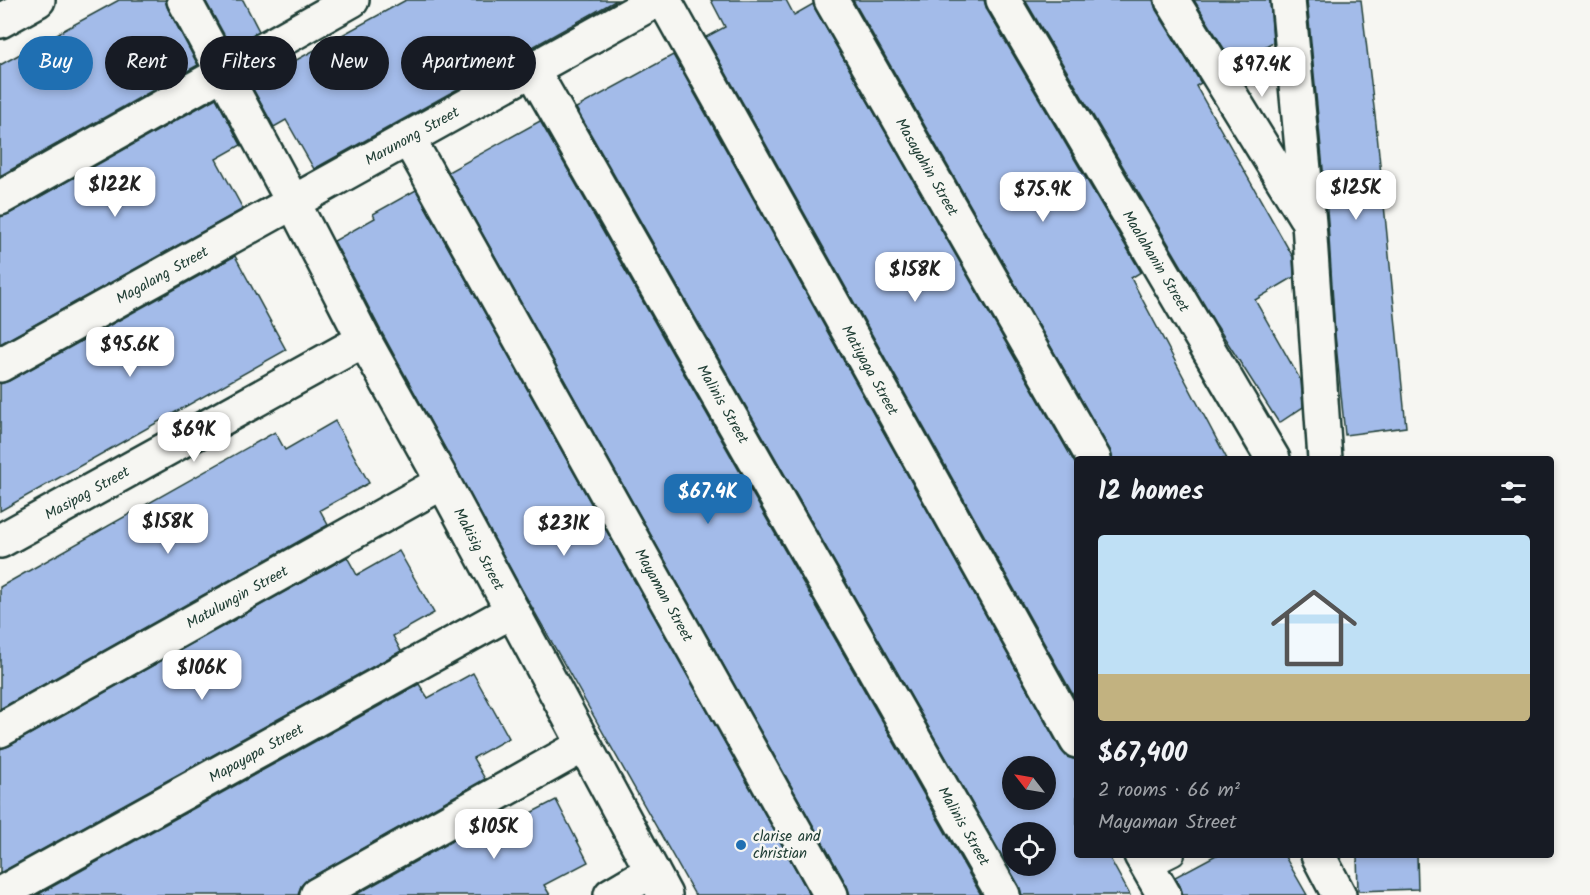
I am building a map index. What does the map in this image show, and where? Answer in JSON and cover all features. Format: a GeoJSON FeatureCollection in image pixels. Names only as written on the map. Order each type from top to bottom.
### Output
{"type":"FeatureCollection","features":[{"type":"Feature","properties":{"kind":"street"},"geometry":{"type":"LineString","coordinates":[[0,21],[38,0]]}},
{"type":"Feature","properties":{"kind":"street","name":"Makisig Street"},"geometry":{"type":"LineString","coordinates":[[184,0],[204,36]]}},
{"type":"Feature","properties":{"kind":"street"},"geometry":{"type":"LineString","coordinates":[[288,36],[352,0]]}},
{"type":"Feature","properties":{"kind":"street","name":"Marunong Street"},"geometry":{"type":"LineString","coordinates":[[536,67],[657,0]]}},
{"type":"Feature","properties":{"kind":"street","name":"Matiyaga Street"},"geometry":{"type":"LineString","coordinates":[[664,0],[1074,736]]}},
{"type":"Feature","properties":{"kind":"street","name":"Masayahin Street"},"geometry":{"type":"LineString","coordinates":[[831,0],[1092,456]]}},
{"type":"Feature","properties":{"kind":"street","name":"Maalahanin Street"},"geometry":{"type":"LineString","coordinates":[[1003,0],[1271,456]]}},
{"type":"Feature","properties":{"kind":"street"},"geometry":{"type":"LineString","coordinates":[[1172,0],[1309,223]]}},
{"type":"Feature","properties":{"kind":"street"},"geometry":{"type":"LineString","coordinates":[[1288,0],[1309,223],[1325,456]]}},
{"type":"Feature","properties":{"kind":"street","name":"Malinis Street"},"geometry":{"type":"LineString","coordinates":[[536,76],[1003,895]]}},
{"type":"Feature","properties":{"kind":"street"},"geometry":{"type":"LineString","coordinates":[[0,198],[200,85]]}},
{"type":"Feature","properties":{"kind":"street","name":"Makisig Street"},"geometry":{"type":"LineString","coordinates":[[233,90],[364,340],[443,482],[658,883]]}},
{"type":"Feature","properties":{"kind":"street","name":"Marunong Street"},"geometry":{"type":"LineString","coordinates":[[292,202],[494,90]]}},
{"type":"Feature","properties":{"kind":"street","name":"Mayaman Street"},"geometry":{"type":"LineString","coordinates":[[408,138],[831,895]]}},
{"type":"Feature","properties":{"kind":"street","name":"Magalang Street"},"geometry":{"type":"LineString","coordinates":[[0,365],[292,202]]}},
{"type":"Feature","properties":{"kind":"street","name":"Masipag Street"},"geometry":{"type":"LineString","coordinates":[[0,541],[364,340]]}},
{"type":"Feature","properties":{"kind":"street","name":"Matulungin Street"},"geometry":{"type":"LineString","coordinates":[[0,730],[443,482]]}},
{"type":"Feature","properties":{"kind":"street","name":"Mapayapa Street"},"geometry":{"type":"LineString","coordinates":[[0,894],[512,611]]}},
{"type":"Feature","properties":{"kind":"street"},"geometry":{"type":"LineString","coordinates":[[317,895],[584,745]]}},
{"type":"Feature","properties":{"kind":"street"},"geometry":{"type":"LineString","coordinates":[[611,895],[658,883]]}},
{"type":"Feature","properties":{"kind":"building"},"geometry":{"type":"Polygon","coordinates":[[[119,0],[165,0],[182,36],[105,36],[105,90],[153,90],[0,176],[0,65],[18,55],[18,90],[93,90],[93,36],[53,36],[119,0]]]}},
{"type":"Feature","properties":{"kind":"building"},"geometry":{"type":"Polygon","coordinates":[[[205,0],[243,0],[259,31],[250,36],[225,36],[205,0]]]}},
{"type":"Feature","properties":{"kind":"building"},"geometry":{"type":"Polygon","coordinates":[[[406,0],[617,0],[536,45],[536,36],[401,36],[401,90],[456,90],[314,169],[286,120],[274,127],[254,90],[297,90],[297,60],[309,53],[309,90],[389,90],[389,36],[340,36],[406,0]]]}},
{"type":"Feature","properties":{"kind":"building"},"geometry":{"type":"Polygon","coordinates":[[[711,0],[786,0],[794,15],[813,4],[1074,462],[1074,697],[706,37],[725,27],[711,0]]]}},
{"type":"Feature","properties":{"kind":"building"},"geometry":{"type":"Polygon","coordinates":[[[853,0],[984,0],[987,10],[1141,272],[1131,278],[1225,456],[1112,456],[853,0]]]}},
{"type":"Feature","properties":{"kind":"building"},"geometry":{"type":"Polygon","coordinates":[[[1025,0],[1153,0],[1156,10],[1201,83],[1196,86],[1293,257],[1294,277],[1255,300],[1301,381],[1303,407],[1279,423],[1215,323],[1025,0]]]}},
{"type":"Feature","properties":{"kind":"building"},"geometry":{"type":"Polygon","coordinates":[[[1194,0],[1270,0],[1273,42],[1234,65],[1194,0]]]}},
{"type":"Feature","properties":{"kind":"building"},"geometry":{"type":"Polygon","coordinates":[[[1307,0],[1361,0],[1376,124],[1406,427],[1345,435],[1307,0]]]}},
{"type":"Feature","properties":{"kind":"building"},"geometry":{"type":"Polygon","coordinates":[[[188,46],[198,65],[188,71],[188,46]]]}},
{"type":"Feature","properties":{"kind":"building"},"geometry":{"type":"Polygon","coordinates":[[[673,55],[1061,750],[1067,757],[1074,759],[1074,858],[1110,858],[1130,895],[1022,895],[1013,876],[1056,876],[1056,822],[1002,822],[1002,856],[576,108],[673,55]]]}},
{"type":"Feature","properties":{"kind":"building"},"geometry":{"type":"Polygon","coordinates":[[[216,98],[241,145],[216,159],[243,209],[0,344],[0,217],[216,98]]]}},
{"type":"Feature","properties":{"kind":"building"},"geometry":{"type":"Polygon","coordinates":[[[540,121],[981,895],[850,895],[448,172],[540,121]]]}},
{"type":"Feature","properties":{"kind":"building"},"geometry":{"type":"Polygon","coordinates":[[[416,190],[810,895],[695,895],[520,586],[334,241],[375,218],[373,214],[416,190]]]}},
{"type":"Feature","properties":{"kind":"building"},"geometry":{"type":"Polygon","coordinates":[[[235,256],[286,350],[0,511],[0,384],[235,256]]]}},
{"type":"Feature","properties":{"kind":"building"},"geometry":{"type":"Polygon","coordinates":[[[335,421],[369,483],[320,510],[328,525],[0,709],[0,587],[275,432],[285,450],[335,421]]]}},
{"type":"Feature","properties":{"kind":"building"},"geometry":{"type":"Polygon","coordinates":[[[399,551],[434,613],[393,636],[401,651],[0,873],[0,749],[347,557],[357,575],[399,551]]]}},
{"type":"Feature","properties":{"kind":"building"},"geometry":{"type":"Polygon","coordinates":[[[473,673],[509,738],[473,758],[485,779],[308,879],[301,886],[298,895],[37,895],[419,684],[428,698],[473,673]]]}},
{"type":"Feature","properties":{"kind":"building"},"geometry":{"type":"Polygon","coordinates":[[[556,800],[588,862],[544,885],[550,895],[355,895],[504,812],[511,823],[556,800]]]}},
{"type":"Feature","properties":{"kind":"building"},"geometry":{"type":"Polygon","coordinates":[[[1210,858],[1286,858],[1307,895],[1183,895],[1175,877],[1210,858]]]}},
{"type":"Feature","properties":{"kind":"building"},"geometry":{"type":"Polygon","coordinates":[[[1357,858],[1417,858],[1418,889],[1358,891],[1357,858]]]}},
{"type":"Feature","properties":{"kind":"place","name":"clarise and christian"},"geometry":{"type":"Point","coordinates":[741,845]}}]}
